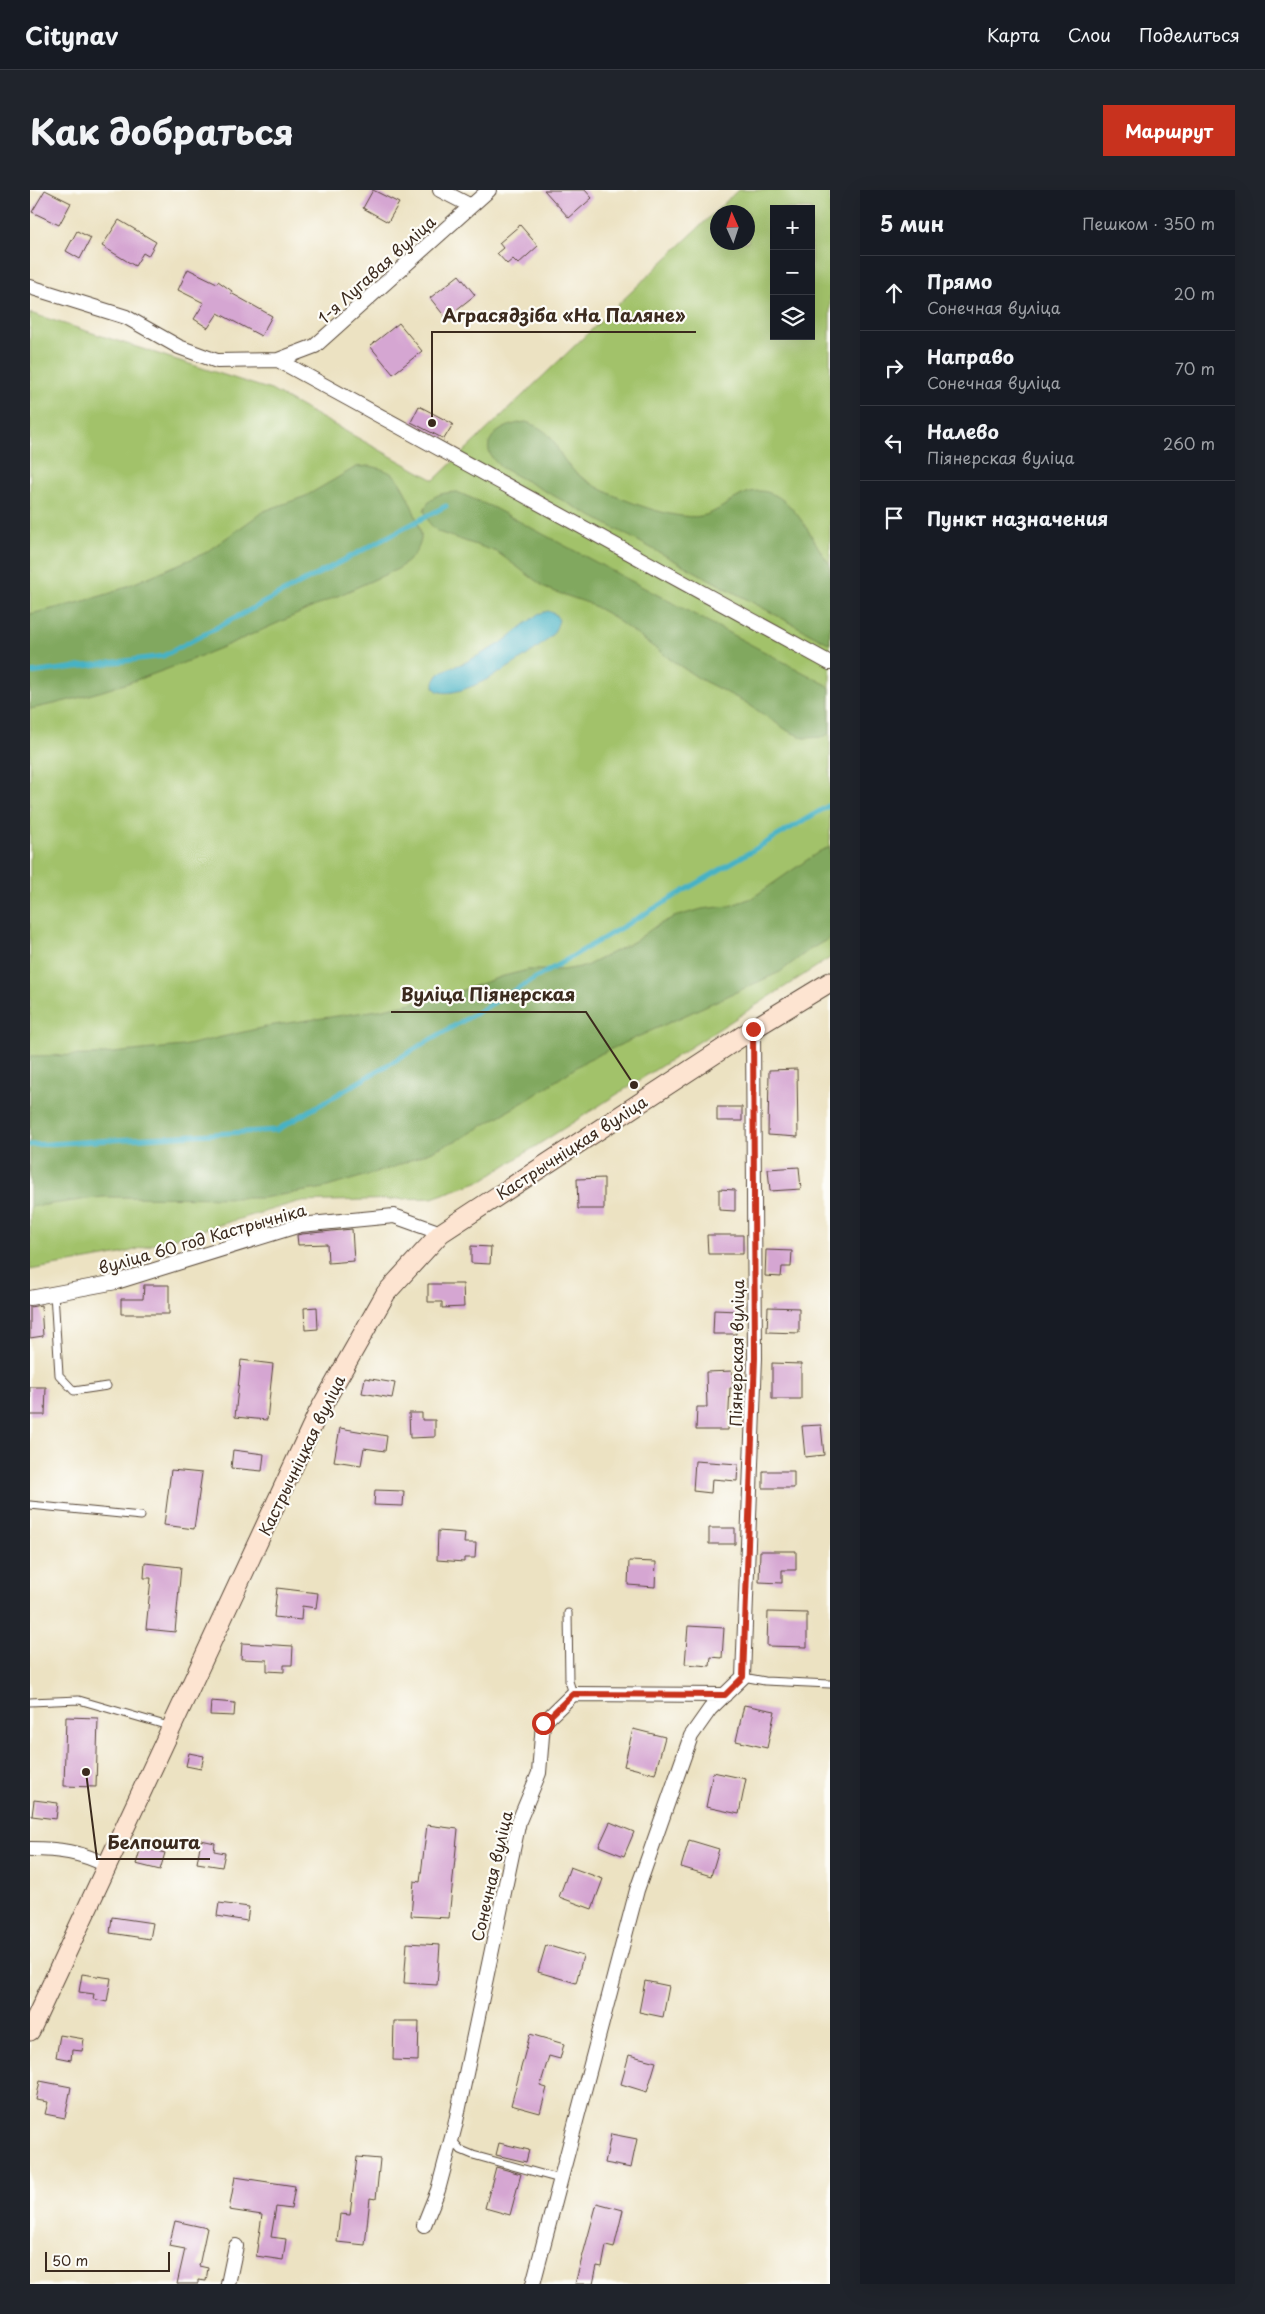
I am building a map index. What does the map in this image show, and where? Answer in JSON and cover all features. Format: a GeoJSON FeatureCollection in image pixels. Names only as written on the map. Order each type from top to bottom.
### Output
{"type":"FeatureCollection","features":[{"type":"Feature","properties":{"kind":"street"},"geometry":{"type":"LineString","coordinates":[[440,190],[471,206]]}},
{"type":"Feature","properties":{"kind":"street","name":"1-я Лугавая вуліца"},"geometry":{"type":"LineString","coordinates":[[278,360],[315,346],[489,190]]}},
{"type":"Feature","properties":{"kind":"street"},"geometry":{"type":"LineString","coordinates":[[30,287],[126,317],[179,347],[217,361],[278,360],[830,663]]}},
{"type":"Feature","properties":{"kind":"street","name":"Кастрычніцкая вуліца"},"geometry":{"type":"LineString","coordinates":[[30,2031],[318,1413],[386,1293],[441,1233],[753,1029],[830,982]]}},
{"type":"Feature","properties":{"kind":"street","name":"Піянерская вуліца"},"geometry":{"type":"LineString","coordinates":[[743,1677],[755,1358],[753,1029]]}},
{"type":"Feature","properties":{"kind":"street","name":"вуліца 60 год Кастрычніка"},"geometry":{"type":"LineString","coordinates":[[30,1298],[116,1282],[300,1226],[394,1216],[441,1233]]}},
{"type":"Feature","properties":{"kind":"street"},"geometry":{"type":"LineString","coordinates":[[533,2284],[637,1890],[691,1736],[710,1709],[743,1677]]}},
{"type":"Feature","properties":{"kind":"street"},"geometry":{"type":"LineString","coordinates":[[573,1694],[725,1695]]}},
{"type":"Feature","properties":{"kind":"street","name":"Сонечная вуліца"},"geometry":{"type":"LineString","coordinates":[[424,2225],[438,2190],[452,2139],[519,1821],[538,1773],[543,1723],[573,1694]]}},
{"type":"Feature","properties":{"kind":"street"},"geometry":{"type":"LineString","coordinates":[[30,1849],[60,1849],[89,1856],[106,1865]]}},
{"type":"Feature","properties":{"kind":"street"},"geometry":{"type":"LineString","coordinates":[[228,2284],[236,2246]]}},
{"type":"Feature","properties":{"kind":"lane"},"geometry":{"type":"LineString","coordinates":[[54,1293],[59,1375],[74,1391],[107,1386]]}},
{"type":"Feature","properties":{"kind":"lane"},"geometry":{"type":"LineString","coordinates":[[30,1505],[141,1516]]}},
{"type":"Feature","properties":{"kind":"lane"},"geometry":{"type":"LineString","coordinates":[[568,1613],[569,1681],[573,1694]]}},
{"type":"Feature","properties":{"kind":"lane"},"geometry":{"type":"LineString","coordinates":[[743,1677],[765,1681],[830,1684]]}},
{"type":"Feature","properties":{"kind":"lane"},"geometry":{"type":"LineString","coordinates":[[30,1702],[79,1700],[172,1727]]}},
{"type":"Feature","properties":{"kind":"lane"},"geometry":{"type":"LineString","coordinates":[[452,2139],[461,2150],[473,2156],[560,2179]]}},
{"type":"Feature","properties":{"kind":"green space"},"geometry":{"type":"Polygon","coordinates":[[[738,190],[830,190],[830,958],[483,1180],[432,1198],[297,1202],[121,1254],[30,1270],[30,313],[271,390],[434,480],[710,217],[710,250],[755,250],[755,205],[722,205],[738,190]]]}},
{"type":"Feature","properties":{"kind":"green space"},"geometry":{"type":"Polygon","coordinates":[[[526,422],[543,430],[569,466],[584,479],[613,495],[648,508],[689,517],[701,516],[717,510],[746,493],[759,491],[779,497],[796,513],[830,565],[830,644],[502,468],[493,459],[489,451],[492,437],[506,427],[526,422]]]}},
{"type":"Feature","properties":{"kind":"green space"},"geometry":{"type":"Polygon","coordinates":[[[370,466],[380,468],[395,476],[416,516],[421,533],[418,548],[406,563],[398,569],[171,668],[77,698],[30,709],[30,614],[111,593],[205,553],[264,511],[306,496],[356,467],[370,466]]]}},
{"type":"Feature","properties":{"kind":"green space"},"geometry":{"type":"Polygon","coordinates":[[[457,492],[492,507],[827,685],[830,688],[830,733],[824,737],[804,738],[788,731],[745,702],[700,679],[610,615],[588,603],[547,589],[497,552],[438,532],[430,524],[424,510],[430,501],[438,495],[457,492]]]}},
{"type":"Feature","properties":{"kind":"green space"},"geometry":{"type":"Polygon","coordinates":[[[830,847],[830,938],[809,950],[780,972],[587,1060],[532,1097],[462,1138],[394,1167],[324,1188],[262,1198],[103,1197],[30,1207],[30,1056],[93,1055],[183,1046],[274,1025],[379,1010],[449,995],[500,977],[528,970],[563,970],[586,966],[635,941],[656,926],[674,917],[702,909],[729,906],[752,898],[820,851],[830,847]]]}},
{"type":"Feature","properties":{"kind":"water"},"geometry":{"type":"Polygon","coordinates":[[[548,611],[555,614],[559,620],[556,629],[550,637],[528,655],[493,676],[457,691],[443,692],[434,688],[434,682],[438,675],[445,670],[464,663],[500,644],[538,614],[548,611]]]}},
{"type":"Feature","properties":{"kind":"building"},"geometry":{"type":"Polygon","coordinates":[[[45,190],[71,203],[59,225],[32,212],[45,190]]]}},
{"type":"Feature","properties":{"kind":"building"},"geometry":{"type":"Polygon","coordinates":[[[373,190],[399,203],[388,222],[363,208],[373,190]]]}},
{"type":"Feature","properties":{"kind":"building"},"geometry":{"type":"Polygon","coordinates":[[[544,190],[585,190],[592,198],[569,218],[544,190]]]}},
{"type":"Feature","properties":{"kind":"building"},"geometry":{"type":"Polygon","coordinates":[[[119,220],[156,242],[148,256],[143,253],[135,266],[102,246],[119,220]]]}},
{"type":"Feature","properties":{"kind":"building"},"geometry":{"type":"Polygon","coordinates":[[[520,225],[538,246],[518,264],[513,259],[507,264],[497,253],[503,248],[499,243],[520,225]]]}},
{"type":"Feature","properties":{"kind":"building"},"geometry":{"type":"Polygon","coordinates":[[[77,231],[91,238],[80,259],[66,251],[77,231]]]}},
{"type":"Feature","properties":{"kind":"building"},"geometry":{"type":"Polygon","coordinates":[[[188,269],[217,283],[218,281],[232,291],[231,293],[272,316],[261,336],[218,313],[208,328],[194,319],[204,303],[178,290],[188,269]]]}},
{"type":"Feature","properties":{"kind":"building"},"geometry":{"type":"Polygon","coordinates":[[[459,275],[475,295],[446,318],[430,298],[459,275]]]}},
{"type":"Feature","properties":{"kind":"building"},"geometry":{"type":"Polygon","coordinates":[[[399,323],[422,351],[393,374],[370,346],[399,323]]]}},
{"type":"Feature","properties":{"kind":"building"},"geometry":{"type":"Polygon","coordinates":[[[419,406],[453,424],[444,439],[411,422],[419,406]]]}},
{"type":"Feature","properties":{"kind":"building"},"geometry":{"type":"Polygon","coordinates":[[[797,1069],[798,1137],[768,1135],[769,1070],[797,1069]]]}},
{"type":"Feature","properties":{"kind":"building"},"geometry":{"type":"Polygon","coordinates":[[[717,1107],[742,1107],[742,1121],[717,1121],[717,1107]]]}},
{"type":"Feature","properties":{"kind":"building"},"geometry":{"type":"Polygon","coordinates":[[[799,1167],[801,1189],[770,1191],[768,1169],[799,1167]]]}},
{"type":"Feature","properties":{"kind":"building"},"geometry":{"type":"Polygon","coordinates":[[[604,1178],[604,1209],[578,1209],[577,1179],[604,1178]]]}},
{"type":"Feature","properties":{"kind":"building"},"geometry":{"type":"Polygon","coordinates":[[[719,1189],[735,1190],[735,1211],[719,1210],[719,1189]]]}},
{"type":"Feature","properties":{"kind":"building"},"geometry":{"type":"Polygon","coordinates":[[[352,1229],[354,1261],[328,1263],[327,1244],[298,1245],[297,1235],[352,1229]]]}},
{"type":"Feature","properties":{"kind":"building"},"geometry":{"type":"Polygon","coordinates":[[[707,1235],[743,1235],[743,1254],[708,1254],[707,1235]]]}},
{"type":"Feature","properties":{"kind":"building"},"geometry":{"type":"Polygon","coordinates":[[[471,1246],[491,1247],[490,1264],[471,1263],[471,1246]]]}},
{"type":"Feature","properties":{"kind":"building"},"geometry":{"type":"Polygon","coordinates":[[[766,1250],[792,1251],[791,1267],[782,1267],[781,1277],[765,1276],[766,1250]]]}},
{"type":"Feature","properties":{"kind":"building"},"geometry":{"type":"Polygon","coordinates":[[[428,1284],[463,1284],[464,1307],[442,1308],[442,1302],[428,1302],[428,1284]]]}},
{"type":"Feature","properties":{"kind":"building"},"geometry":{"type":"Polygon","coordinates":[[[144,1285],[169,1285],[169,1314],[121,1314],[121,1299],[143,1299],[144,1285]]]}},
{"type":"Feature","properties":{"kind":"building"},"geometry":{"type":"Polygon","coordinates":[[[41,1305],[43,1336],[30,1338],[30,1307],[41,1305]]]}},
{"type":"Feature","properties":{"kind":"building"},"geometry":{"type":"Polygon","coordinates":[[[317,1307],[318,1329],[305,1330],[304,1308],[317,1307]]]}},
{"type":"Feature","properties":{"kind":"building"},"geometry":{"type":"Polygon","coordinates":[[[768,1307],[799,1308],[799,1333],[767,1332],[768,1307]]]}},
{"type":"Feature","properties":{"kind":"building"},"geometry":{"type":"Polygon","coordinates":[[[714,1310],[737,1311],[736,1334],[713,1334],[714,1310]]]}},
{"type":"Feature","properties":{"kind":"building"},"geometry":{"type":"Polygon","coordinates":[[[241,1360],[273,1364],[267,1420],[235,1417],[241,1360]]]}},
{"type":"Feature","properties":{"kind":"building"},"geometry":{"type":"Polygon","coordinates":[[[772,1363],[801,1364],[801,1399],[772,1399],[772,1363]]]}},
{"type":"Feature","properties":{"kind":"building"},"geometry":{"type":"Polygon","coordinates":[[[732,1371],[733,1388],[730,1388],[728,1430],[696,1430],[697,1407],[707,1407],[706,1372],[732,1371]]]}},
{"type":"Feature","properties":{"kind":"building"},"geometry":{"type":"Polygon","coordinates":[[[365,1378],[395,1383],[392,1398],[362,1393],[365,1378]]]}},
{"type":"Feature","properties":{"kind":"building"},"geometry":{"type":"Polygon","coordinates":[[[30,1387],[46,1387],[45,1415],[30,1415],[30,1387]]]}},
{"type":"Feature","properties":{"kind":"building"},"geometry":{"type":"Polygon","coordinates":[[[409,1413],[422,1413],[422,1420],[435,1420],[435,1437],[410,1438],[409,1413]]]}},
{"type":"Feature","properties":{"kind":"building"},"geometry":{"type":"Polygon","coordinates":[[[821,1425],[824,1455],[805,1457],[802,1426],[821,1425]]]}},
{"type":"Feature","properties":{"kind":"building"},"geometry":{"type":"Polygon","coordinates":[[[340,1428],[387,1436],[385,1451],[364,1448],[361,1465],[334,1461],[340,1428]]]}},
{"type":"Feature","properties":{"kind":"building"},"geometry":{"type":"Polygon","coordinates":[[[233,1450],[264,1454],[262,1471],[231,1468],[233,1450]]]}},
{"type":"Feature","properties":{"kind":"building"},"geometry":{"type":"Polygon","coordinates":[[[695,1461],[738,1464],[737,1481],[712,1479],[711,1493],[693,1491],[695,1461]]]}},
{"type":"Feature","properties":{"kind":"building"},"geometry":{"type":"Polygon","coordinates":[[[171,1470],[202,1473],[194,1529],[164,1525],[171,1470]]]}},
{"type":"Feature","properties":{"kind":"building"},"geometry":{"type":"Polygon","coordinates":[[[763,1471],[794,1471],[794,1488],[763,1488],[763,1471]]]}},
{"type":"Feature","properties":{"kind":"building"},"geometry":{"type":"Polygon","coordinates":[[[375,1490],[404,1491],[403,1506],[374,1505],[375,1490]]]}},
{"type":"Feature","properties":{"kind":"building"},"geometry":{"type":"Polygon","coordinates":[[[709,1528],[735,1528],[735,1544],[709,1544],[709,1528]]]}},
{"type":"Feature","properties":{"kind":"building"},"geometry":{"type":"Polygon","coordinates":[[[438,1531],[465,1533],[464,1543],[476,1543],[475,1558],[464,1558],[464,1562],[437,1560],[438,1531]]]}},
{"type":"Feature","properties":{"kind":"building"},"geometry":{"type":"Polygon","coordinates":[[[760,1551],[796,1551],[796,1570],[782,1570],[782,1583],[759,1582],[760,1551]]]}},
{"type":"Feature","properties":{"kind":"building"},"geometry":{"type":"Polygon","coordinates":[[[629,1561],[656,1562],[655,1587],[628,1585],[629,1561]]]}},
{"type":"Feature","properties":{"kind":"building"},"geometry":{"type":"Polygon","coordinates":[[[145,1563],[181,1567],[175,1632],[146,1629],[151,1578],[144,1578],[145,1563]]]}},
{"type":"Feature","properties":{"kind":"building"},"geometry":{"type":"Polygon","coordinates":[[[277,1588],[318,1593],[316,1608],[302,1606],[301,1620],[274,1617],[277,1588]]]}},
{"type":"Feature","properties":{"kind":"building"},"geometry":{"type":"Polygon","coordinates":[[[768,1612],[807,1613],[807,1647],[767,1646],[768,1612]]]}},
{"type":"Feature","properties":{"kind":"building"},"geometry":{"type":"Polygon","coordinates":[[[688,1626],[724,1628],[722,1658],[711,1657],[710,1666],[685,1664],[688,1626]]]}},
{"type":"Feature","properties":{"kind":"building"},"geometry":{"type":"Polygon","coordinates":[[[242,1643],[293,1646],[292,1665],[284,1665],[284,1672],[267,1671],[267,1660],[241,1659],[242,1643]]]}},
{"type":"Feature","properties":{"kind":"building"},"geometry":{"type":"Polygon","coordinates":[[[211,1701],[235,1703],[234,1716],[210,1715],[211,1701]]]}},
{"type":"Feature","properties":{"kind":"building"},"geometry":{"type":"Polygon","coordinates":[[[744,1705],[775,1711],[767,1748],[736,1741],[744,1705]]]}},
{"type":"Feature","properties":{"kind":"building"},"geometry":{"type":"Polygon","coordinates":[[[66,1717],[98,1718],[96,1787],[64,1786],[66,1717]]]}},
{"type":"Feature","properties":{"kind":"building"},"geometry":{"type":"Polygon","coordinates":[[[633,1729],[665,1737],[655,1774],[624,1766],[633,1729]]]}},
{"type":"Feature","properties":{"kind":"building"},"geometry":{"type":"Polygon","coordinates":[[[189,1753],[204,1756],[201,1769],[186,1766],[189,1753]]]}},
{"type":"Feature","properties":{"kind":"building"},"geometry":{"type":"Polygon","coordinates":[[[713,1772],[746,1779],[739,1814],[706,1807],[713,1772]]]}},
{"type":"Feature","properties":{"kind":"building"},"geometry":{"type":"Polygon","coordinates":[[[34,1800],[58,1803],[56,1819],[32,1816],[34,1800]]]}},
{"type":"Feature","properties":{"kind":"building"},"geometry":{"type":"Polygon","coordinates":[[[610,1822],[634,1832],[624,1856],[599,1846],[610,1822]]]}},
{"type":"Feature","properties":{"kind":"building"},"geometry":{"type":"Polygon","coordinates":[[[427,1825],[458,1829],[449,1918],[411,1916],[414,1881],[420,1882],[427,1825]]]}},
{"type":"Feature","properties":{"kind":"building"},"geometry":{"type":"Polygon","coordinates":[[[201,1840],[215,1843],[214,1851],[225,1853],[222,1867],[197,1863],[201,1840]]]}},
{"type":"Feature","properties":{"kind":"building"},"geometry":{"type":"Polygon","coordinates":[[[689,1840],[719,1849],[711,1876],[681,1867],[689,1840]]]}},
{"type":"Feature","properties":{"kind":"building"},"geometry":{"type":"Polygon","coordinates":[[[141,1847],[165,1853],[160,1870],[136,1864],[141,1847]]]}},
{"type":"Feature","properties":{"kind":"building"},"geometry":{"type":"Polygon","coordinates":[[[570,1867],[603,1879],[592,1909],[559,1897],[570,1867]]]}},
{"type":"Feature","properties":{"kind":"building"},"geometry":{"type":"Polygon","coordinates":[[[219,1903],[249,1907],[247,1921],[217,1916],[219,1903]]]}},
{"type":"Feature","properties":{"kind":"building"},"geometry":{"type":"Polygon","coordinates":[[[112,1917],[153,1923],[150,1939],[110,1933],[112,1917]]]}},
{"type":"Feature","properties":{"kind":"building"},"geometry":{"type":"Polygon","coordinates":[[[407,1943],[440,1945],[437,1985],[404,1983],[407,1943]]]}},
{"type":"Feature","properties":{"kind":"building"},"geometry":{"type":"Polygon","coordinates":[[[546,1945],[583,1956],[576,1983],[538,1972],[546,1945]]]}},
{"type":"Feature","properties":{"kind":"building"},"geometry":{"type":"Polygon","coordinates":[[[82,1974],[111,1978],[107,2002],[93,1999],[94,1994],[79,1992],[82,1974]]]}},
{"type":"Feature","properties":{"kind":"building"},"geometry":{"type":"Polygon","coordinates":[[[645,1981],[669,1986],[663,2017],[639,2012],[645,1981]]]}},
{"type":"Feature","properties":{"kind":"building"},"geometry":{"type":"Polygon","coordinates":[[[394,2021],[419,2021],[418,2061],[393,2060],[394,2021]]]}},
{"type":"Feature","properties":{"kind":"building"},"geometry":{"type":"Polygon","coordinates":[[[530,2034],[564,2044],[560,2059],[549,2056],[540,2086],[547,2088],[540,2113],[511,2105],[530,2034]]]}},
{"type":"Feature","properties":{"kind":"building"},"geometry":{"type":"Polygon","coordinates":[[[60,2035],[84,2039],[82,2051],[72,2050],[71,2060],[56,2057],[60,2035]]]}},
{"type":"Feature","properties":{"kind":"building"},"geometry":{"type":"Polygon","coordinates":[[[629,2055],[656,2062],[647,2092],[621,2084],[629,2055]]]}},
{"type":"Feature","properties":{"kind":"building"},"geometry":{"type":"Polygon","coordinates":[[[40,2081],[71,2087],[65,2118],[45,2114],[48,2102],[36,2100],[40,2081]]]}},
{"type":"Feature","properties":{"kind":"building"},"geometry":{"type":"Polygon","coordinates":[[[611,2134],[637,2139],[631,2168],[605,2163],[611,2134]]]}},
{"type":"Feature","properties":{"kind":"building"},"geometry":{"type":"Polygon","coordinates":[[[499,2143],[529,2150],[526,2162],[496,2155],[499,2143]]]}},
{"type":"Feature","properties":{"kind":"building"},"geometry":{"type":"Polygon","coordinates":[[[357,2157],[380,2159],[376,2199],[370,2198],[365,2245],[337,2242],[340,2214],[350,2215],[357,2157]]]}},
{"type":"Feature","properties":{"kind":"building"},"geometry":{"type":"Polygon","coordinates":[[[496,2167],[521,2174],[510,2215],[485,2208],[496,2167]]]}},
{"type":"Feature","properties":{"kind":"building"},"geometry":{"type":"Polygon","coordinates":[[[235,2177],[295,2186],[291,2209],[276,2207],[271,2237],[286,2239],[283,2260],[256,2256],[262,2215],[229,2210],[235,2177]]]}},
{"type":"Feature","properties":{"kind":"building"},"geometry":{"type":"Polygon","coordinates":[[[597,2203],[623,2210],[614,2248],[606,2246],[602,2267],[597,2266],[593,2284],[575,2284],[597,2203]]]}},
{"type":"Feature","properties":{"kind":"building"},"geometry":{"type":"Polygon","coordinates":[[[175,2221],[207,2228],[199,2266],[208,2268],[206,2281],[198,2280],[198,2284],[177,2284],[185,2249],[169,2246],[175,2221]]]}},
{"type":"Feature","properties":{"kind":"waterway"},"geometry":{"type":"LineString","coordinates":[[30,673],[163,656],[446,506]]}},
{"type":"Feature","properties":{"kind":"waterway"},"geometry":{"type":"LineString","coordinates":[[30,1145],[277,1130],[830,805]]}},
{"type":"Feature","properties":{"kind":"place","name":"Аграсядзіба «На Паляне»"},"geometry":{"type":"Point","coordinates":[432,423]}},
{"type":"Feature","properties":{"kind":"place","name":"Вуліца Піянерская"},"geometry":{"type":"Point","coordinates":[634,1085]}},
{"type":"Feature","properties":{"kind":"place","name":"Белпошта"},"geometry":{"type":"Point","coordinates":[86,1772]}},
{"type":"Feature","properties":{"kind":"route"},"geometry":{"type":"LineString","coordinates":[[543,1723],[573,1694],[725,1695],[743,1677],[755,1358],[753,1029]]}}]}
